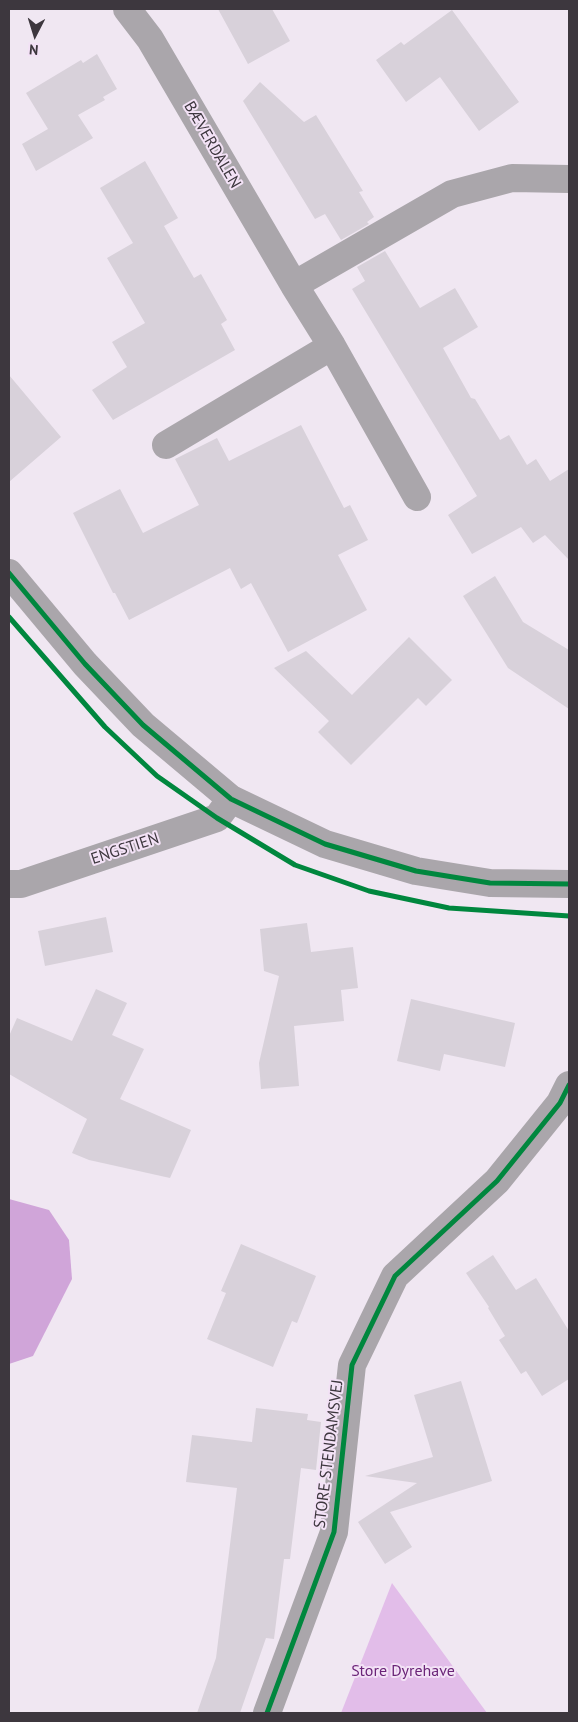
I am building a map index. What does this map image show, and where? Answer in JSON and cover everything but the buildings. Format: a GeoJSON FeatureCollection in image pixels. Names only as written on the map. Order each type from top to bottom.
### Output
{"type":"FeatureCollection","features":[{"type":"Feature","properties":{"kind":"street","name":"BÆVERDALEN"},"geometry":{"type":"LineString","coordinates":[[127,9],[150,39],[332,346],[417,497]]}},
{"type":"Feature","properties":{"kind":"street"},"geometry":{"type":"LineString","coordinates":[[294,284],[452,194],[512,178],[569,179]]}},
{"type":"Feature","properties":{"kind":"street"},"geometry":{"type":"LineString","coordinates":[[166,445],[332,346]]}},
{"type":"Feature","properties":{"kind":"street"},"geometry":{"type":"LineString","coordinates":[[9,573],[85,664],[143,725],[231,798],[325,844],[416,871],[490,883],[569,884]]}},
{"type":"Feature","properties":{"kind":"street","name":"ENGSTIEN"},"geometry":{"type":"LineString","coordinates":[[9,884],[20,884],[217,818],[231,798]]}},
{"type":"Feature","properties":{"kind":"street","name":"STORE STENDAMSVEJ"},"geometry":{"type":"LineString","coordinates":[[266,1713],[334,1532],[352,1365],[395,1276],[497,1181],[560,1103],[569,1084]]}},
{"type":"Feature","properties":{"kind":"green space","name":"Store Dyrehave"},"geometry":{"type":"Polygon","coordinates":[[[392,1583],[487,1713],[341,1713],[392,1583]]]}},
{"type":"Feature","properties":{"kind":"shaded area"},"geometry":{"type":"Polygon","coordinates":[[[9,1199],[49,1210],[69,1240],[72,1279],[33,1356],[9,1364],[9,1199]]]}},
{"type":"Feature","properties":{"kind":"cycle path"},"geometry":{"type":"LineString","coordinates":[[9,573],[85,664],[143,725],[231,799],[325,844],[416,871],[490,883],[569,884]]}},
{"type":"Feature","properties":{"kind":"cycle path"},"geometry":{"type":"LineString","coordinates":[[9,617],[105,727],[157,776],[217,818],[295,865],[369,891],[449,908],[569,916]]}},
{"type":"Feature","properties":{"kind":"cycle path"},"geometry":{"type":"LineString","coordinates":[[267,1713],[334,1532],[352,1365],[395,1276],[497,1181],[560,1103],[569,1085]]}}]}
